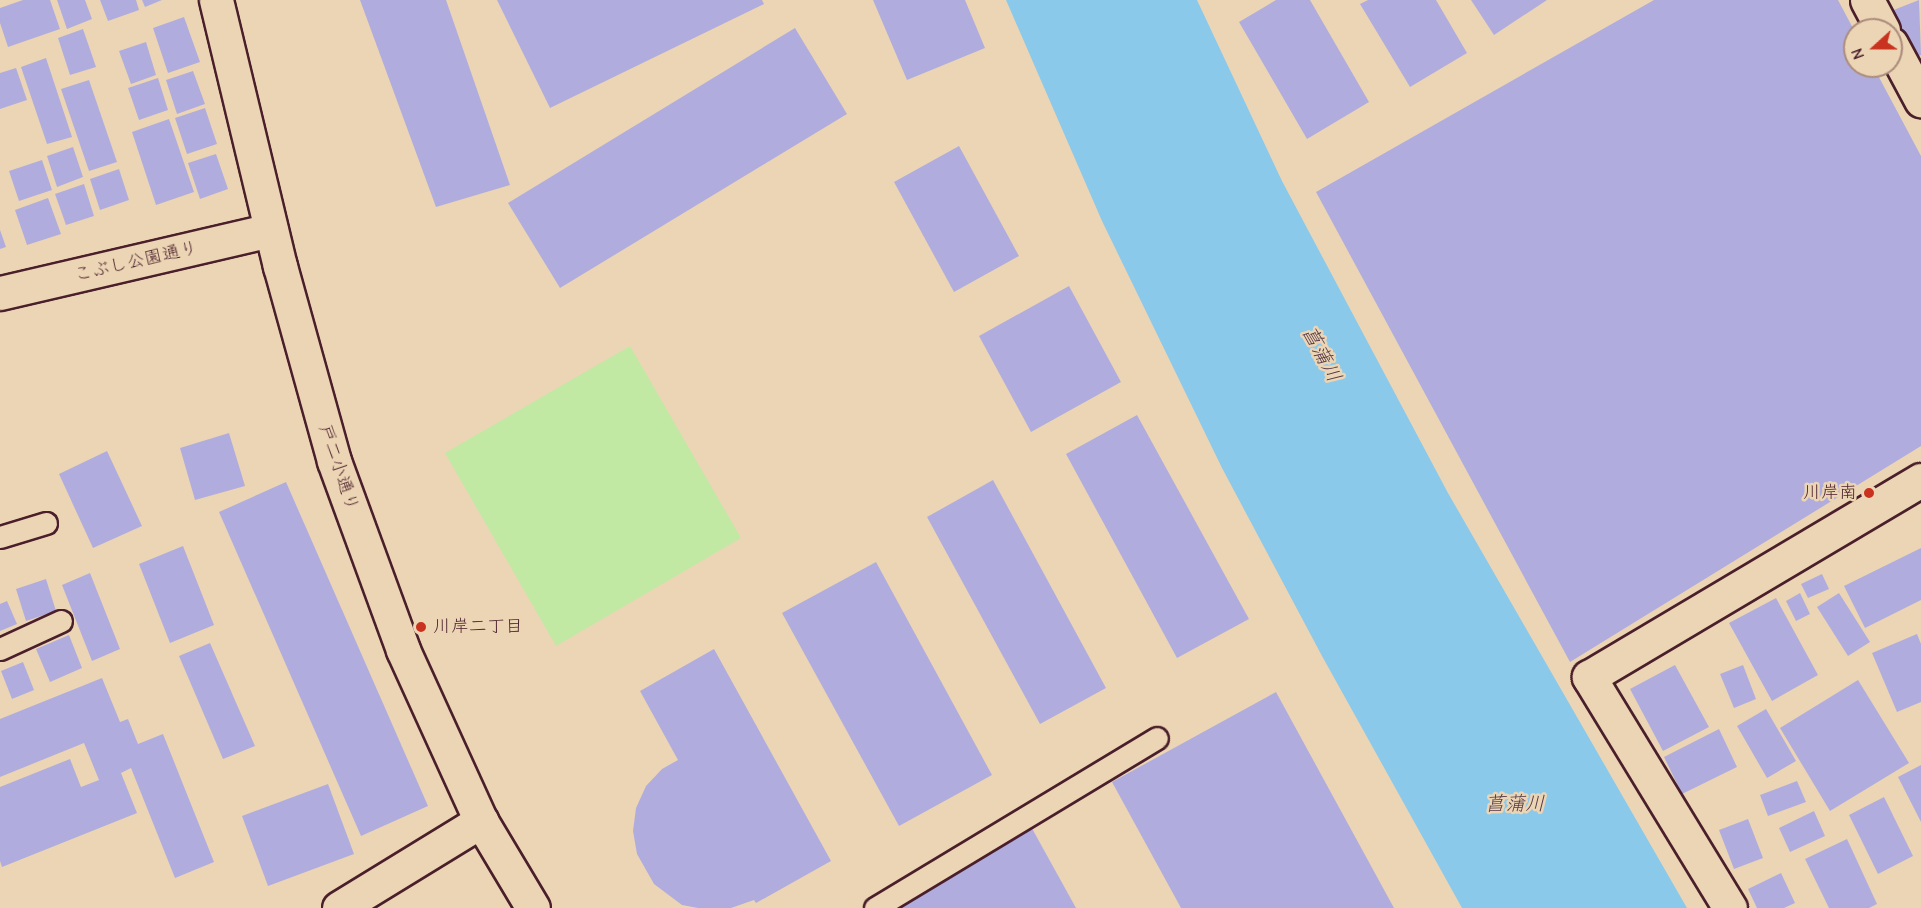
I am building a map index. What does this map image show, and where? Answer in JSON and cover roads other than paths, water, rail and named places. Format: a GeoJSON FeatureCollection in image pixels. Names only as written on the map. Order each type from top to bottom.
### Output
{"type":"FeatureCollection","features":[{"type":"Feature","properties":{"kind":"street","name":"戸二小通り"},"geometry":{"type":"LineString","coordinates":[[216,0],[306,369],[334,461],[403,650],[481,820],[533,908]]}},
{"type":"Feature","properties":{"kind":"street"},"geometry":{"type":"LineString","coordinates":[[1867,0],[1877,18]]}},
{"type":"Feature","properties":{"kind":"street"},"geometry":{"type":"LineString","coordinates":[[1903,66],[1921,100]]}},
{"type":"Feature","properties":{"kind":"street","name":"こぶし公園通り"},"geometry":{"type":"LineString","coordinates":[[0,293],[271,230]]}},
{"type":"Feature","properties":{"kind":"street"},"geometry":{"type":"LineString","coordinates":[[1730,908],[1589,677],[1921,480]]}},
{"type":"Feature","properties":{"kind":"street"},"geometry":{"type":"LineString","coordinates":[[339,908],[481,820]]}},
{"type":"Feature","properties":{"kind":"lane"},"geometry":{"type":"LineString","coordinates":[[0,537],[46,523]]}},
{"type":"Feature","properties":{"kind":"lane"},"geometry":{"type":"LineString","coordinates":[[0,649],[61,621]]}},
{"type":"Feature","properties":{"kind":"lane"},"geometry":{"type":"LineString","coordinates":[[875,908],[1157,738]]}},
{"type":"Feature","properties":{"kind":"water","name":"菖蒲川"},"geometry":{"type":"Polygon","coordinates":[[[1006,0],[1197,0],[1282,181],[1448,493],[1687,908],[1462,908],[1322,656],[1222,468],[1102,221],[1006,0]]]}},
{"type":"Feature","properties":{"kind":"place","name":"川岸南"},"geometry":{"type":"Point","coordinates":[1869,493]}},
{"type":"Feature","properties":{"kind":"place","name":"川岸二丁目"},"geometry":{"type":"Point","coordinates":[421,627]}}]}
